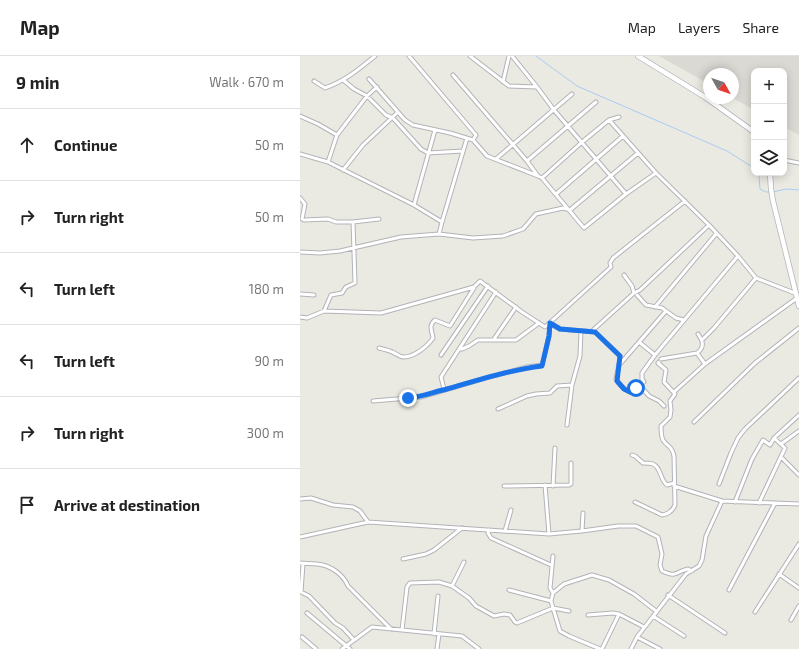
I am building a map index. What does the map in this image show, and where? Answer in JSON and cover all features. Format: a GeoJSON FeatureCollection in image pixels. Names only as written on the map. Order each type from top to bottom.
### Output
{"type":"FeatureCollection","features":[{"type":"Feature","properties":{"kind":"street"},"geometry":{"type":"LineString","coordinates":[[314,81],[325,88],[343,80],[375,56]]}},
{"type":"Feature","properties":{"kind":"street"},"geometry":{"type":"LineString","coordinates":[[410,56],[476,135],[472,140]]}},
{"type":"Feature","properties":{"kind":"street"},"geometry":{"type":"LineString","coordinates":[[470,56],[509,86],[537,87]]}},
{"type":"Feature","properties":{"kind":"street"},"geometry":{"type":"LineString","coordinates":[[503,82],[510,56]]}},
{"type":"Feature","properties":{"kind":"street"},"geometry":{"type":"LineString","coordinates":[[510,56],[537,87],[581,143],[626,194]]}},
{"type":"Feature","properties":{"kind":"street"},"geometry":{"type":"LineString","coordinates":[[638,56],[705,97],[751,130]]}},
{"type":"Feature","properties":{"kind":"street"},"geometry":{"type":"LineString","coordinates":[[453,75],[513,144],[538,176]]}},
{"type":"Feature","properties":{"kind":"street"},"geometry":{"type":"LineString","coordinates":[[370,79],[404,120],[413,126],[472,140],[487,156],[542,178],[584,228],[626,194],[656,173]]}},
{"type":"Feature","properties":{"kind":"street"},"geometry":{"type":"LineString","coordinates":[[343,80],[354,89],[367,96],[386,115],[393,118],[421,149],[428,153],[463,151]]}},
{"type":"Feature","properties":{"kind":"street"},"geometry":{"type":"LineString","coordinates":[[328,162],[337,135],[367,96],[376,87]]}},
{"type":"Feature","properties":{"kind":"street"},"geometry":{"type":"LineString","coordinates":[[496,159],[572,94]]}},
{"type":"Feature","properties":{"kind":"street"},"geometry":{"type":"LineString","coordinates":[[527,161],[596,102]]}},
{"type":"Feature","properties":{"kind":"street"},"geometry":{"type":"LineString","coordinates":[[343,170],[364,145],[398,112]]}},
{"type":"Feature","properties":{"kind":"street"},"geometry":{"type":"LineString","coordinates":[[300,116],[337,135]]}},
{"type":"Feature","properties":{"kind":"street"},"geometry":{"type":"LineString","coordinates":[[542,178],[609,120],[619,117]]}},
{"type":"Feature","properties":{"kind":"street"},"geometry":{"type":"LineString","coordinates":[[609,120],[656,173],[709,224],[716,234],[738,256],[756,278],[797,296]]}},
{"type":"Feature","properties":{"kind":"street"},"geometry":{"type":"LineString","coordinates":[[414,205],[435,130]]}},
{"type":"Feature","properties":{"kind":"street"},"geometry":{"type":"LineString","coordinates":[[556,194],[623,136]]}},
{"type":"Feature","properties":{"kind":"street"},"geometry":{"type":"LineString","coordinates":[[439,234],[467,138]]}},
{"type":"Feature","properties":{"kind":"street"},"geometry":{"type":"LineString","coordinates":[[570,210],[638,153]]}},
{"type":"Feature","properties":{"kind":"street"},"geometry":{"type":"LineString","coordinates":[[300,160],[301,155],[328,162],[414,205],[442,222]]}},
{"type":"Feature","properties":{"kind":"street"},"geometry":{"type":"LineString","coordinates":[[787,161],[799,163]]}},
{"type":"Feature","properties":{"kind":"street"},"geometry":{"type":"LineString","coordinates":[[770,176],[773,201],[799,306]]}},
{"type":"Feature","properties":{"kind":"street"},"geometry":{"type":"LineString","coordinates":[[300,198],[305,206],[303,219],[328,219],[336,222],[380,219]]}},
{"type":"Feature","properties":{"kind":"street"},"geometry":{"type":"LineString","coordinates":[[379,348],[405,357],[416,353],[429,344],[433,338],[430,328],[431,324],[435,320],[450,326],[474,287],[480,280],[545,327],[611,267],[610,263],[613,258],[685,201]]}},
{"type":"Feature","properties":{"kind":"street"},"geometry":{"type":"LineString","coordinates":[[300,252],[320,254],[354,249],[401,237],[439,234],[473,238],[503,236],[523,229],[536,214],[564,208],[570,210]]}},
{"type":"Feature","properties":{"kind":"street"},"geometry":{"type":"LineString","coordinates":[[324,311],[331,295],[342,293],[346,287],[355,283],[353,222]]}},
{"type":"Feature","properties":{"kind":"street"},"geometry":{"type":"LineString","coordinates":[[592,331],[640,290],[709,224]]}},
{"type":"Feature","properties":{"kind":"street"},"geometry":{"type":"LineString","coordinates":[[655,307],[716,234]]}},
{"type":"Feature","properties":{"kind":"street"},"geometry":{"type":"LineString","coordinates":[[644,382],[642,379],[642,373],[655,355],[738,256]]}},
{"type":"Feature","properties":{"kind":"street"},"geometry":{"type":"LineString","coordinates":[[624,275],[632,286],[635,294],[644,304],[662,308],[676,318],[684,320]]}},
{"type":"Feature","properties":{"kind":"street"},"geometry":{"type":"LineString","coordinates":[[702,340],[756,278]]}},
{"type":"Feature","properties":{"kind":"street"},"geometry":{"type":"LineString","coordinates":[[440,355],[488,286]]}},
{"type":"Feature","properties":{"kind":"street"},"geometry":{"type":"LineString","coordinates":[[300,317],[307,318],[324,311],[381,313],[474,287]]}},
{"type":"Feature","properties":{"kind":"street"},"geometry":{"type":"LineString","coordinates":[[444,389],[441,377],[496,292]]}},
{"type":"Feature","properties":{"kind":"street"},"geometry":{"type":"LineString","coordinates":[[300,294],[314,295]]}},
{"type":"Feature","properties":{"kind":"street"},"geometry":{"type":"LineString","coordinates":[[635,502],[664,515],[676,505],[674,485],[676,470],[673,449],[664,442],[662,438],[661,426],[671,414],[670,402],[675,396],[674,392],[705,364],[797,296]]}},
{"type":"Feature","properties":{"kind":"street"},"geometry":{"type":"LineString","coordinates":[[494,339],[516,307]]}},
{"type":"Feature","properties":{"kind":"street"},"geometry":{"type":"LineString","coordinates":[[619,365],[666,310]]}},
{"type":"Feature","properties":{"kind":"street"},"geometry":{"type":"LineString","coordinates":[[458,349],[469,346],[478,340],[516,340],[539,323]]}},
{"type":"Feature","properties":{"kind":"street"},"geometry":{"type":"LineString","coordinates":[[550,323],[560,329],[592,331],[599,334],[618,353],[620,360],[616,379],[624,389],[630,392],[639,388],[643,389],[649,396],[659,401],[664,406]]}},
{"type":"Feature","properties":{"kind":"street"},"geometry":{"type":"LineString","coordinates":[[373,401],[420,397],[515,370],[542,366],[549,336],[550,323]]}},
{"type":"Feature","properties":{"kind":"street"},"geometry":{"type":"LineString","coordinates":[[694,422],[755,363],[799,328]]}},
{"type":"Feature","properties":{"kind":"street"},"geometry":{"type":"LineString","coordinates":[[567,425],[572,385],[580,356],[581,331]]}},
{"type":"Feature","properties":{"kind":"street"},"geometry":{"type":"LineString","coordinates":[[674,392],[664,382],[666,370],[658,363],[660,360],[697,353],[702,348],[702,340],[698,334]]}},
{"type":"Feature","properties":{"kind":"street"},"geometry":{"type":"LineString","coordinates":[[640,342],[655,355]]}},
{"type":"Feature","properties":{"kind":"street"},"geometry":{"type":"LineString","coordinates":[[697,353],[705,364]]}},
{"type":"Feature","properties":{"kind":"street"},"geometry":{"type":"LineString","coordinates":[[718,484],[741,434],[799,378]]}},
{"type":"Feature","properties":{"kind":"street"},"geometry":{"type":"LineString","coordinates":[[498,409],[528,396],[550,393],[557,386],[572,385]]}},
{"type":"Feature","properties":{"kind":"street"},"geometry":{"type":"LineString","coordinates":[[735,502],[752,459],[763,440],[770,445],[774,438],[799,415]]}},
{"type":"Feature","properties":{"kind":"street"},"geometry":{"type":"LineString","coordinates":[[781,444],[799,431]]}},
{"type":"Feature","properties":{"kind":"street"},"geometry":{"type":"LineString","coordinates":[[759,503],[785,448],[774,438]]}},
{"type":"Feature","properties":{"kind":"street"},"geometry":{"type":"LineString","coordinates":[[553,486],[555,448]]}},
{"type":"Feature","properties":{"kind":"street"},"geometry":{"type":"LineString","coordinates":[[632,455],[643,463],[653,464],[657,467],[662,480],[667,485],[674,485],[722,501],[799,504]]}},
{"type":"Feature","properties":{"kind":"street"},"geometry":{"type":"LineString","coordinates":[[781,457],[799,475]]}},
{"type":"Feature","properties":{"kind":"street"},"geometry":{"type":"LineString","coordinates":[[504,486],[570,485],[571,463]]}},
{"type":"Feature","properties":{"kind":"street"},"geometry":{"type":"LineString","coordinates":[[544,485],[549,534]]}},
{"type":"Feature","properties":{"kind":"street"},"geometry":{"type":"LineString","coordinates":[[300,499],[311,498],[333,505],[353,507],[360,511],[368,522]]}},
{"type":"Feature","properties":{"kind":"street"},"geometry":{"type":"LineString","coordinates":[[631,649],[637,637],[668,595],[686,574],[699,566],[702,560],[706,536],[722,501]]}},
{"type":"Feature","properties":{"kind":"street"},"geometry":{"type":"LineString","coordinates":[[729,590],[776,503]]}},
{"type":"Feature","properties":{"kind":"street"},"geometry":{"type":"LineString","coordinates":[[505,531],[511,510]]}},
{"type":"Feature","properties":{"kind":"street"},"geometry":{"type":"LineString","coordinates":[[582,531],[583,513]]}},
{"type":"Feature","properties":{"kind":"street"},"geometry":{"type":"LineString","coordinates":[[300,537],[368,522],[549,534],[618,526],[636,526],[658,537],[662,554],[660,565],[662,571],[675,575],[688,569],[692,570]]}},
{"type":"Feature","properties":{"kind":"street"},"geometry":{"type":"LineString","coordinates":[[403,559],[426,554],[434,550],[462,528]]}},
{"type":"Feature","properties":{"kind":"street"},"geometry":{"type":"LineString","coordinates":[[489,530],[488,533],[491,538],[551,565]]}},
{"type":"Feature","properties":{"kind":"street"},"geometry":{"type":"LineString","coordinates":[[756,612],[799,544]]}},
{"type":"Feature","properties":{"kind":"street"},"geometry":{"type":"LineString","coordinates":[[553,556],[550,588],[553,593]]}},
{"type":"Feature","properties":{"kind":"street"},"geometry":{"type":"LineString","coordinates":[[452,586],[464,562]]}},
{"type":"Feature","properties":{"kind":"street"},"geometry":{"type":"LineString","coordinates":[[354,640],[309,596],[301,592],[302,563],[326,566],[342,575],[348,586],[391,629]]}},
{"type":"Feature","properties":{"kind":"street"},"geometry":{"type":"LineString","coordinates":[[779,574],[799,588]]}},
{"type":"Feature","properties":{"kind":"street"},"geometry":{"type":"LineString","coordinates":[[619,614],[601,649],[560,631],[551,601],[553,593],[564,584],[592,575],[610,580],[634,594],[656,611]]}},
{"type":"Feature","properties":{"kind":"street"},"geometry":{"type":"LineString","coordinates":[[402,630],[408,584],[410,583],[439,582],[452,586],[469,598],[476,606],[494,616],[504,614],[510,615],[517,623],[553,608],[569,611]]}},
{"type":"Feature","properties":{"kind":"street"},"geometry":{"type":"LineString","coordinates":[[508,590],[551,601]]}},
{"type":"Feature","properties":{"kind":"street"},"geometry":{"type":"LineString","coordinates":[[668,595],[725,632]]}},
{"type":"Feature","properties":{"kind":"street"},"geometry":{"type":"LineString","coordinates":[[437,649],[436,634],[438,596]]}},
{"type":"Feature","properties":{"kind":"street"},"geometry":{"type":"LineString","coordinates":[[792,620],[799,606]]}},
{"type":"Feature","properties":{"kind":"street"},"geometry":{"type":"LineString","coordinates":[[307,613],[350,649]]}},
{"type":"Feature","properties":{"kind":"street"},"geometry":{"type":"LineString","coordinates":[[588,615],[619,614],[644,627]]}},
{"type":"Feature","properties":{"kind":"street"},"geometry":{"type":"LineString","coordinates":[[653,616],[684,636]]}},
{"type":"Feature","properties":{"kind":"street"},"geometry":{"type":"LineString","coordinates":[[342,649],[372,627],[462,636],[479,649]]}},
{"type":"Feature","properties":{"kind":"street"},"geometry":{"type":"LineString","coordinates":[[302,637],[316,649]]}},
{"type":"Feature","properties":{"kind":"street"},"geometry":{"type":"LineString","coordinates":[[637,637],[660,649]]}},
{"type":"Feature","properties":{"kind":"shaded area"},"geometry":{"type":"Polygon","coordinates":[[[659,56],[799,56],[799,135],[787,129],[787,68],[751,68],[751,108],[739,101],[739,68],[703,68],[703,81],[659,56]]]}},
{"type":"Feature","properties":{"kind":"waterway"},"geometry":{"type":"LineString","coordinates":[[536,56],[577,86],[727,151],[751,166]]}},
{"type":"Feature","properties":{"kind":"waterway"},"geometry":{"type":"LineString","coordinates":[[759,176],[760,189],[770,192]]}},
{"type":"Feature","properties":{"kind":"waterway"},"geometry":{"type":"LineString","coordinates":[[773,192],[786,189],[799,190]]}},
{"type":"Feature","properties":{"kind":"route"},"geometry":{"type":"LineString","coordinates":[[408,398],[420,397],[515,370],[542,366],[549,336],[550,323],[560,329],[592,331],[599,334],[620,356],[616,379],[617,381],[624,389],[630,392],[636,388]]}}]}
